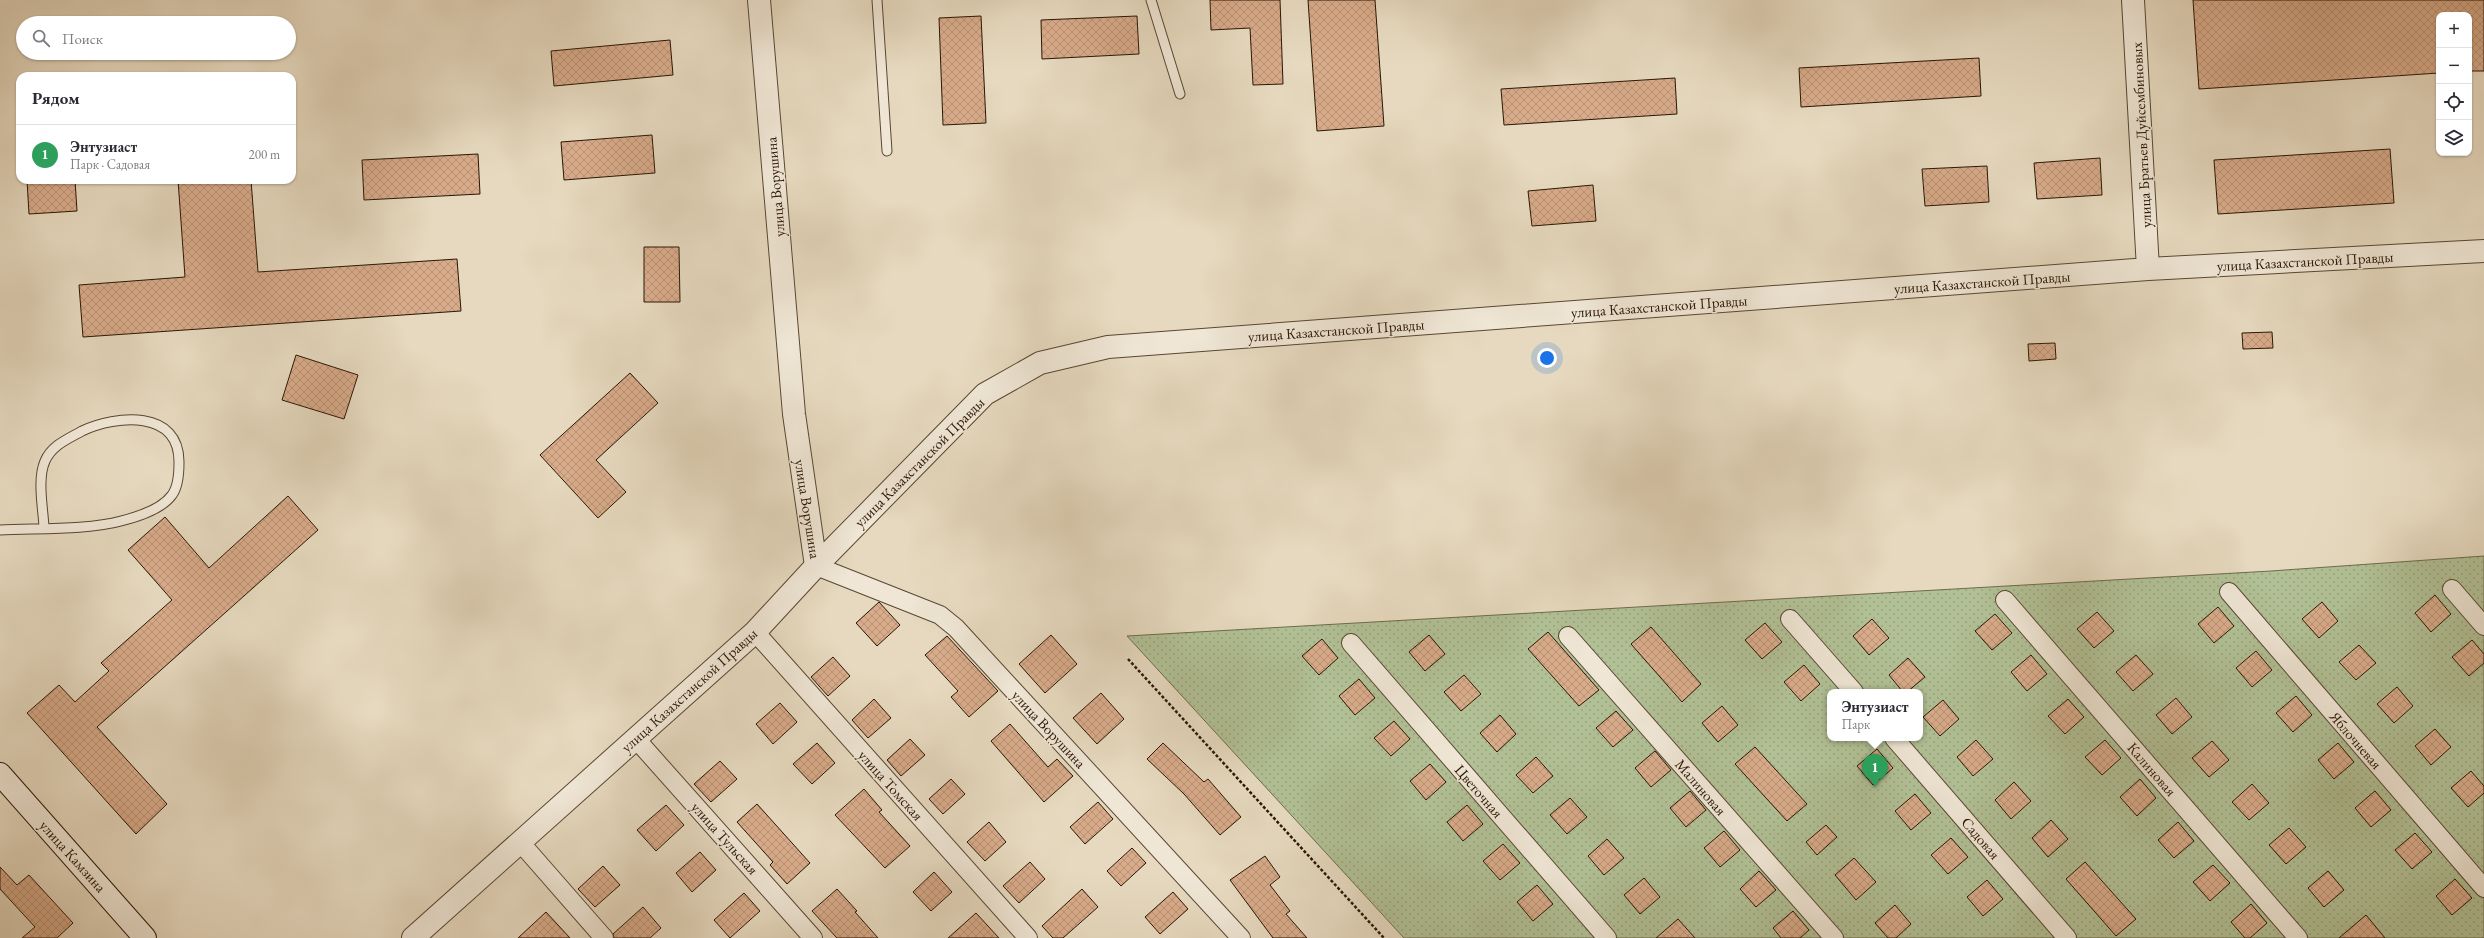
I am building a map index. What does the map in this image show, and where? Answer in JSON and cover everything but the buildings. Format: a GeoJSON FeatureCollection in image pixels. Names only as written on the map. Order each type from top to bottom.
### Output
{"type":"FeatureCollection","features":[{"type":"Feature","properties":{"kind":"street","name":"улица Ворушина"},"geometry":{"type":"LineString","coordinates":[[759,0],[794,414],[816,566],[940,615],[956,628],[1242,938]]}},
{"type":"Feature","properties":{"kind":"street","name":"улица Братьев Дуйсембиновых"},"geometry":{"type":"LineString","coordinates":[[2133,0],[2148,269]]}},
{"type":"Feature","properties":{"kind":"street","name":"улица Казахстанской Правды"},"geometry":{"type":"LineString","coordinates":[[413,938],[755,632],[816,566],[985,394],[1040,363],[1108,347],[2148,269],[2484,251]]}},
{"type":"Feature","properties":{"kind":"street"},"geometry":{"type":"LineString","coordinates":[[2452,589],[2484,626]]}},
{"type":"Feature","properties":{"kind":"street","name":"Яблочневая"},"geometry":{"type":"LineString","coordinates":[[2229,592],[2484,888]]}},
{"type":"Feature","properties":{"kind":"street","name":"Калиновая"},"geometry":{"type":"LineString","coordinates":[[2005,600],[2298,938]]}},
{"type":"Feature","properties":{"kind":"street"},"geometry":{"type":"LineString","coordinates":[[1790,619],[1851,689]]}},
{"type":"Feature","properties":{"kind":"street","name":"улица Томская"},"geometry":{"type":"LineString","coordinates":[[755,632],[1028,938]]}},
{"type":"Feature","properties":{"kind":"street","name":"Малиновая"},"geometry":{"type":"LineString","coordinates":[[1568,636],[1834,938]]}},
{"type":"Feature","properties":{"kind":"street","name":"Цветочная"},"geometry":{"type":"LineString","coordinates":[[1351,643],[1607,938]]}},
{"type":"Feature","properties":{"kind":"street","name":"улица Тульская"},"geometry":{"type":"LineString","coordinates":[[636,739],[814,938]]}},
{"type":"Feature","properties":{"kind":"street","name":"Садовая"},"geometry":{"type":"LineString","coordinates":[[1897,741],[2067,938]]}},
{"type":"Feature","properties":{"kind":"street","name":"улица Камзина"},"geometry":{"type":"LineString","coordinates":[[0,774],[146,938]]}},
{"type":"Feature","properties":{"kind":"street"},"geometry":{"type":"LineString","coordinates":[[520,842],[604,938]]}},
{"type":"Feature","properties":{"kind":"lane"},"geometry":{"type":"LineString","coordinates":[[877,0],[887,151]]}},
{"type":"Feature","properties":{"kind":"lane"},"geometry":{"type":"LineString","coordinates":[[1151,0],[1180,94]]}},
{"type":"Feature","properties":{"kind":"lane"},"geometry":{"type":"LineString","coordinates":[[0,530],[120,522],[158,506],[172,495],[179,475],[177,445],[167,431],[155,422],[116,420],[96,424],[64,440],[54,449],[45,461],[42,473],[44,527]]}},
{"type":"Feature","properties":{"kind":"path"},"geometry":{"type":"LineString","coordinates":[[1128,659],[1384,938]]}},
{"type":"Feature","properties":{"kind":"green space"},"geometry":{"type":"Polygon","coordinates":[[[2484,556],[2484,938],[1404,938],[1127,636],[2271,571],[2484,556]]]}},
{"type":"Feature","properties":{"kind":"place","name":"Энтузиаст"},"geometry":{"type":"Point","coordinates":[1875,787]}}]}
